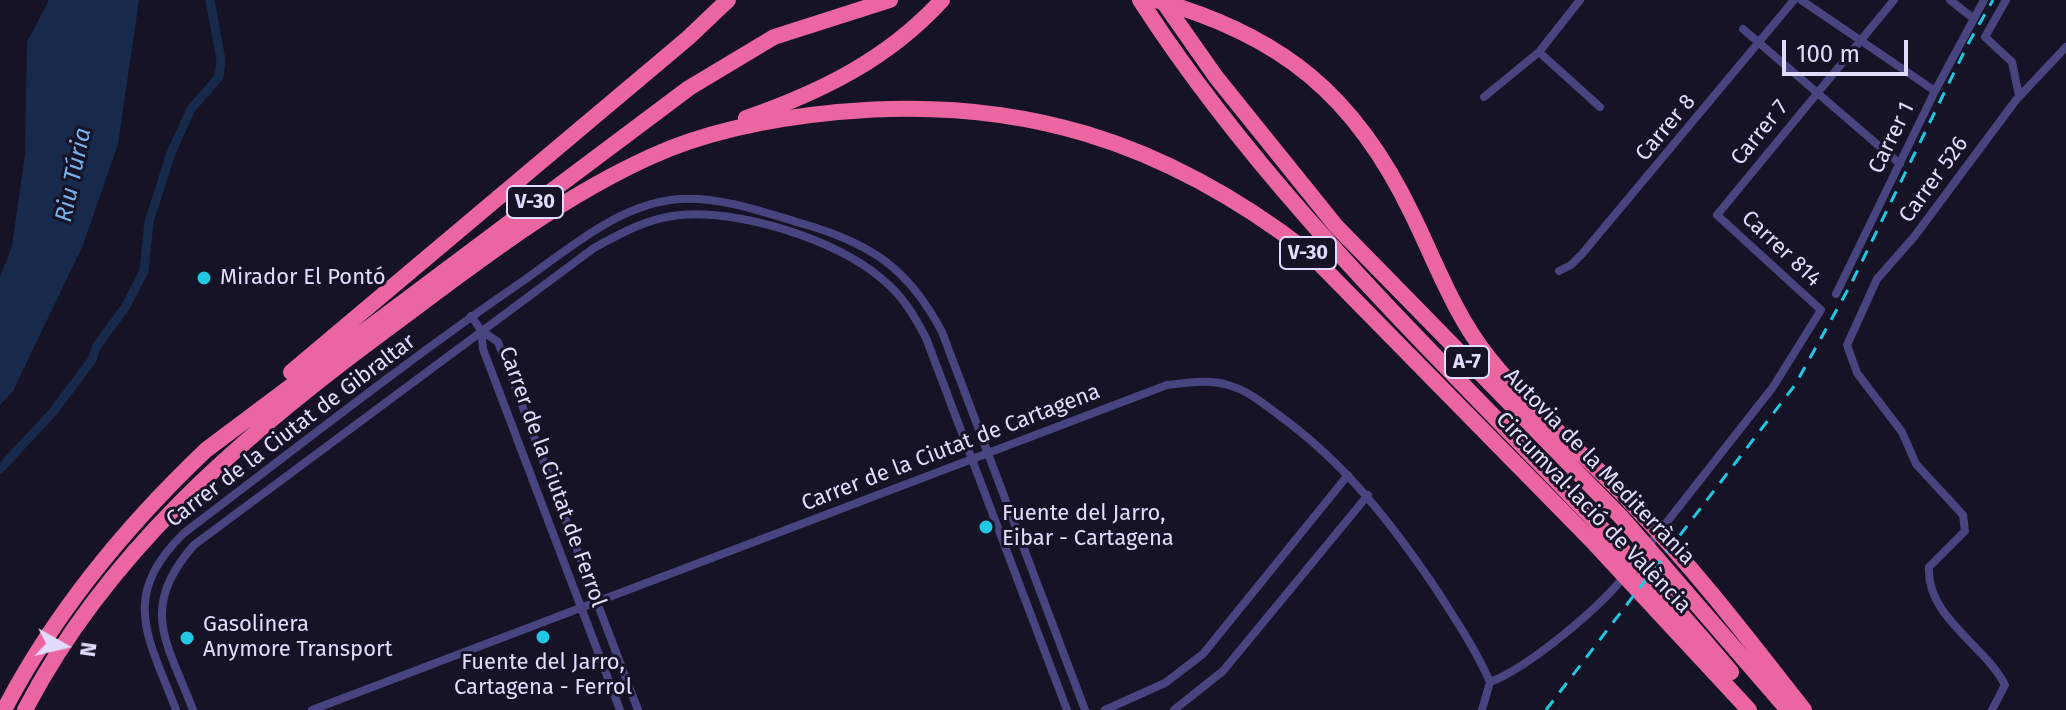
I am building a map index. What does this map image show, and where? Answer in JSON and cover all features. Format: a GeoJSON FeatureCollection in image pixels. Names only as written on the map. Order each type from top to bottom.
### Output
{"type":"FeatureCollection","features":[{"type":"Feature","properties":{"kind":"highway"},"geometry":{"type":"LineString","coordinates":[[206,450],[221,431],[688,38],[728,0]]}},
{"type":"Feature","properties":{"kind":"highway","name":"V-30"},"geometry":{"type":"LineString","coordinates":[[4,710],[50,633],[94,572],[140,516],[206,450],[689,88],[774,37],[890,0]]}},
{"type":"Feature","properties":{"kind":"highway"},"geometry":{"type":"LineString","coordinates":[[709,135],[848,76],[897,43],[942,0]]}},
{"type":"Feature","properties":{"kind":"highway","name":"Autovia de la Mediterrània"},"geometry":{"type":"LineString","coordinates":[[1140,0],[1196,83],[1322,238],[1606,531],[1763,710]]}},
{"type":"Feature","properties":{"kind":"highway","name":"Circumval·lació de València"},"geometry":{"type":"LineString","coordinates":[[1159,0],[1253,35],[1302,67],[1334,98],[1368,138],[1392,175],[1451,299],[1490,360],[1693,571],[1804,710]]}},
{"type":"Feature","properties":{"kind":"highway","name":"Autovia de la Mediterrània"},"geometry":{"type":"LineString","coordinates":[[1159,0],[1216,77],[1336,226],[1621,517],[1788,710]]}},
{"type":"Feature","properties":{"kind":"highway","name":"Circumval·lació de València"},"geometry":{"type":"LineString","coordinates":[[25,710],[98,597],[152,531],[223,461],[292,401],[558,206],[653,155],[709,135],[808,115],[885,107],[960,109],[1076,130],[1118,142],[1190,174],[1267,221],[1308,252],[1594,543],[1749,710]]}},
{"type":"Feature","properties":{"kind":"street"},"geometry":{"type":"LineString","coordinates":[[1484,97],[1539,52],[1580,0]]}},
{"type":"Feature","properties":{"kind":"street","name":"Carrer 8"},"geometry":{"type":"LineString","coordinates":[[1559,271],[1582,254],[1794,0]]}},
{"type":"Feature","properties":{"kind":"street"},"geometry":{"type":"LineString","coordinates":[[1801,0],[1935,91]]}},
{"type":"Feature","properties":{"kind":"street","name":"Carrer 7"},"geometry":{"type":"LineString","coordinates":[[1717,215],[1894,0]]}},
{"type":"Feature","properties":{"kind":"street"},"geometry":{"type":"LineString","coordinates":[[1950,0],[1973,18]]}},
{"type":"Feature","properties":{"kind":"street","name":"Carrer 1"},"geometry":{"type":"LineString","coordinates":[[1836,294],[1935,91],[1984,0]]}},
{"type":"Feature","properties":{"kind":"street"},"geometry":{"type":"LineString","coordinates":[[2006,0],[1985,37],[2012,62],[2019,96]]}},
{"type":"Feature","properties":{"kind":"street"},"geometry":{"type":"LineString","coordinates":[[1743,29],[1900,164]]}},
{"type":"Feature","properties":{"kind":"street","name":"Carrer 526"},"geometry":{"type":"LineString","coordinates":[[1992,710],[2005,685],[1997,669],[1956,627],[1928,585],[1929,567],[1965,531],[1963,515],[1916,464],[1902,432],[1857,373],[1847,345],[1877,279],[1914,237],[2019,96],[2066,47]]}},
{"type":"Feature","properties":{"kind":"street"},"geometry":{"type":"LineString","coordinates":[[1539,52],[1600,107]]}},
{"type":"Feature","properties":{"kind":"street","name":"Carrer de la Ciutat de Gibraltar"},"geometry":{"type":"LineString","coordinates":[[176,710],[147,634],[143,605],[149,578],[160,556],[184,533],[471,316],[617,217],[680,199],[762,212],[840,234],[890,263],[923,296],[942,332],[1085,710]]}},
{"type":"Feature","properties":{"kind":"street","name":"Carrer de la Ciutat de Gibraltar"},"geometry":{"type":"LineString","coordinates":[[193,710],[162,630],[161,608],[166,582],[194,545],[594,248],[652,220],[701,215],[759,224],[836,247],[882,278],[910,307],[926,338],[1067,710]]}},
{"type":"Feature","properties":{"kind":"street","name":"Carrer 814"},"geometry":{"type":"LineString","coordinates":[[1490,682],[1513,673],[1615,588],[1681,500],[1773,387],[1821,310],[1717,215]]}},
{"type":"Feature","properties":{"kind":"street"},"geometry":{"type":"LineString","coordinates":[[471,316],[481,330]]}},
{"type":"Feature","properties":{"kind":"street","name":"Carrer de la Ciutat de Ferrol"},"geometry":{"type":"LineString","coordinates":[[481,330],[498,342],[638,710]]}},
{"type":"Feature","properties":{"kind":"street","name":"Carrer de la Ciutat de Ferrol"},"geometry":{"type":"LineString","coordinates":[[481,330],[483,349],[620,710]]}},
{"type":"Feature","properties":{"kind":"street","name":"Carrer de la Ciutat de Cartagena"},"geometry":{"type":"LineString","coordinates":[[312,710],[1167,385],[1203,381],[1228,385],[1253,396],[1299,430],[1368,495],[1400,535],[1460,627],[1490,682]]}},
{"type":"Feature","properties":{"kind":"street"},"geometry":{"type":"LineString","coordinates":[[1105,710],[1165,683],[1203,654],[1348,475]]}},
{"type":"Feature","properties":{"kind":"street"},"geometry":{"type":"LineString","coordinates":[[1174,710],[1223,671],[1368,495]]}},
{"type":"Feature","properties":{"kind":"street"},"geometry":{"type":"LineString","coordinates":[[1482,710],[1490,682]]}},
{"type":"Feature","properties":{"kind":"water","name":"Riu Túria"},"geometry":{"type":"Polygon","coordinates":[[[49,0],[139,0],[118,144],[83,245],[13,391],[0,405],[0,277],[12,246],[25,155],[27,42],[49,0]]]}},
{"type":"Feature","properties":{"kind":"waterway"},"geometry":{"type":"LineString","coordinates":[[0,469],[52,413],[92,360],[97,346],[126,306],[144,271],[149,222],[171,153],[191,109],[219,77],[221,60],[210,0]]}},
{"type":"Feature","properties":{"kind":"railway"},"geometry":{"type":"LineString","coordinates":[[1546,710],[1795,385],[1851,284],[1968,44],[1993,0]]}},
{"type":"Feature","properties":{"kind":"place","name":"Mirador El Pontó"},"geometry":{"type":"Point","coordinates":[204,278]}},
{"type":"Feature","properties":{"kind":"place","name":"Fuente del Jarro, Eibar - Cartagena"},"geometry":{"type":"Point","coordinates":[986,527]}},
{"type":"Feature","properties":{"kind":"place","name":"Fuente del Jarro, Cartagena - Ferrol"},"geometry":{"type":"Point","coordinates":[543,637]}},
{"type":"Feature","properties":{"kind":"place","name":"Gasolinera Anymore Transport"},"geometry":{"type":"Point","coordinates":[187,638]}}]}
